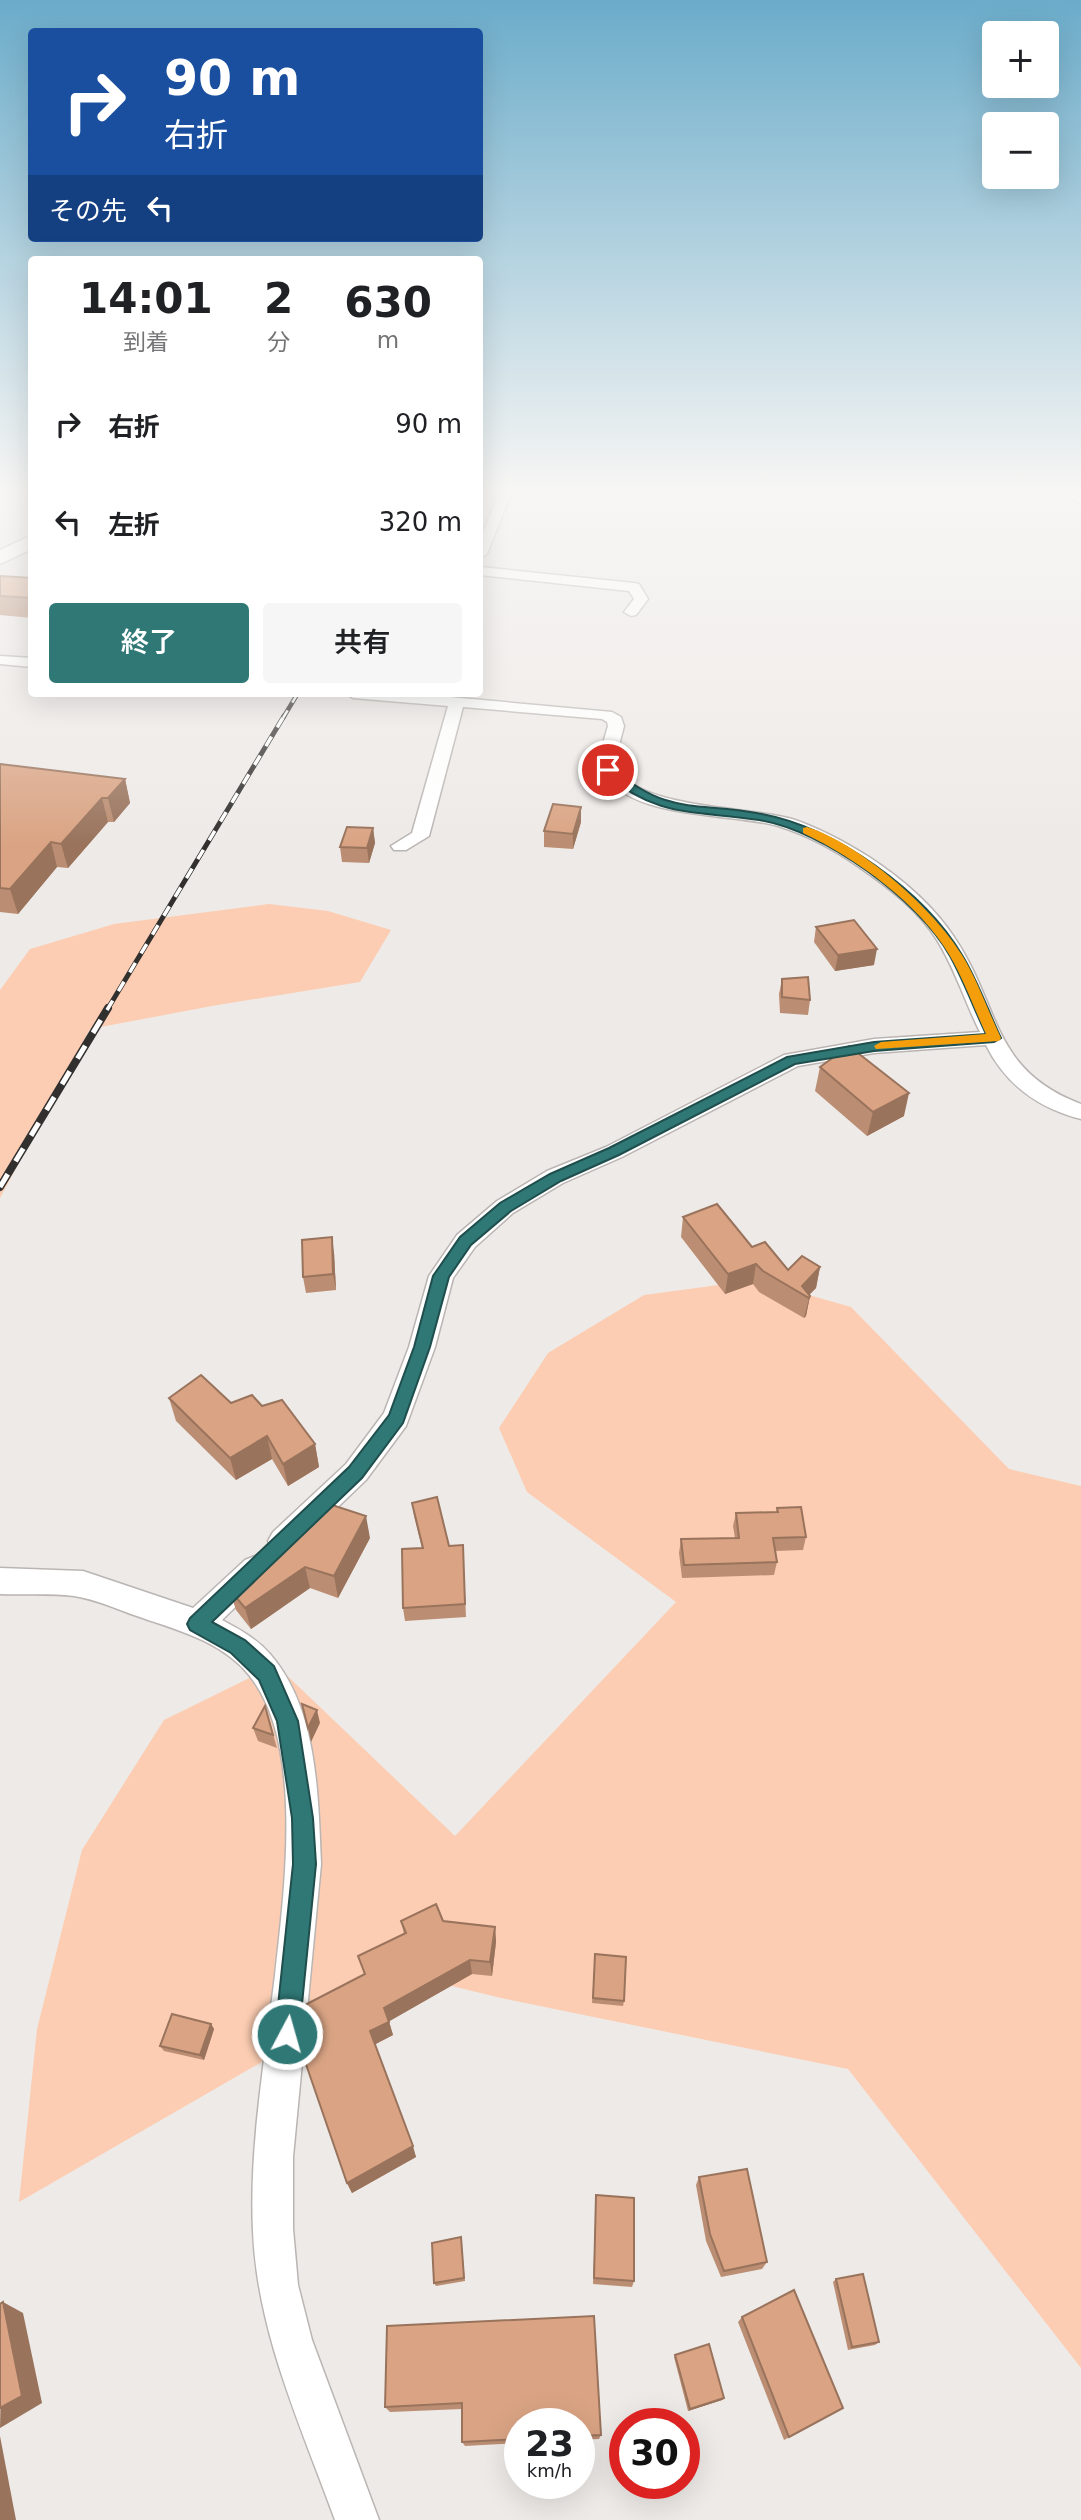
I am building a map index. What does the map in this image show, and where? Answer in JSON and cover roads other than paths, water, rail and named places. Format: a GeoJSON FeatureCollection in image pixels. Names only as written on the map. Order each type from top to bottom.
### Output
{"type":"FeatureCollection","features":[{"type":"Feature","properties":{"kind":"street"},"geometry":{"type":"LineString","coordinates":[[631,612],[633,609]]}},
{"type":"Feature","properties":{"kind":"street"},"geometry":{"type":"LineString","coordinates":[[0,660],[28,663]]}},
{"type":"Feature","properties":{"kind":"street"},"geometry":{"type":"LineString","coordinates":[[422,697],[610,717],[616,723],[616,729],[604,762],[615,776],[640,794],[678,809],[776,820],[817,834],[837,845],[888,881],[932,921],[957,956],[994,1038],[1013,1072],[1028,1087],[1056,1103],[1081,1112]]}},
{"type":"Feature","properties":{"kind":"street"},"geometry":{"type":"LineString","coordinates":[[400,846],[420,836],[457,702]]}},
{"type":"Feature","properties":{"kind":"street"},"geometry":{"type":"LineString","coordinates":[[197,1624],[356,1472],[396,1418],[422,1347],[441,1276],[466,1241],[505,1207],[555,1177],[614,1152],[792,1060],[874,1046],[994,1038]]}},
{"type":"Feature","properties":{"kind":"street"},"geometry":{"type":"LineString","coordinates":[[0,1581],[75,1583],[197,1624],[238,1646],[266,1673],[288,1721],[302,1818],[304,1864],[274,2157],[273,2229],[278,2285],[291,2340],[357,2520]]}},
{"type":"Feature","properties":{"kind":"railway"},"geometry":{"type":"LineString","coordinates":[[283,718],[296,697]]}},
{"type":"Feature","properties":{"kind":"railway"},"geometry":{"type":"LineString","coordinates":[[107,1010],[284,716]]}},
{"type":"Feature","properties":{"kind":"railway"},"geometry":{"type":"LineString","coordinates":[[0,1187],[108,1008]]}}]}
